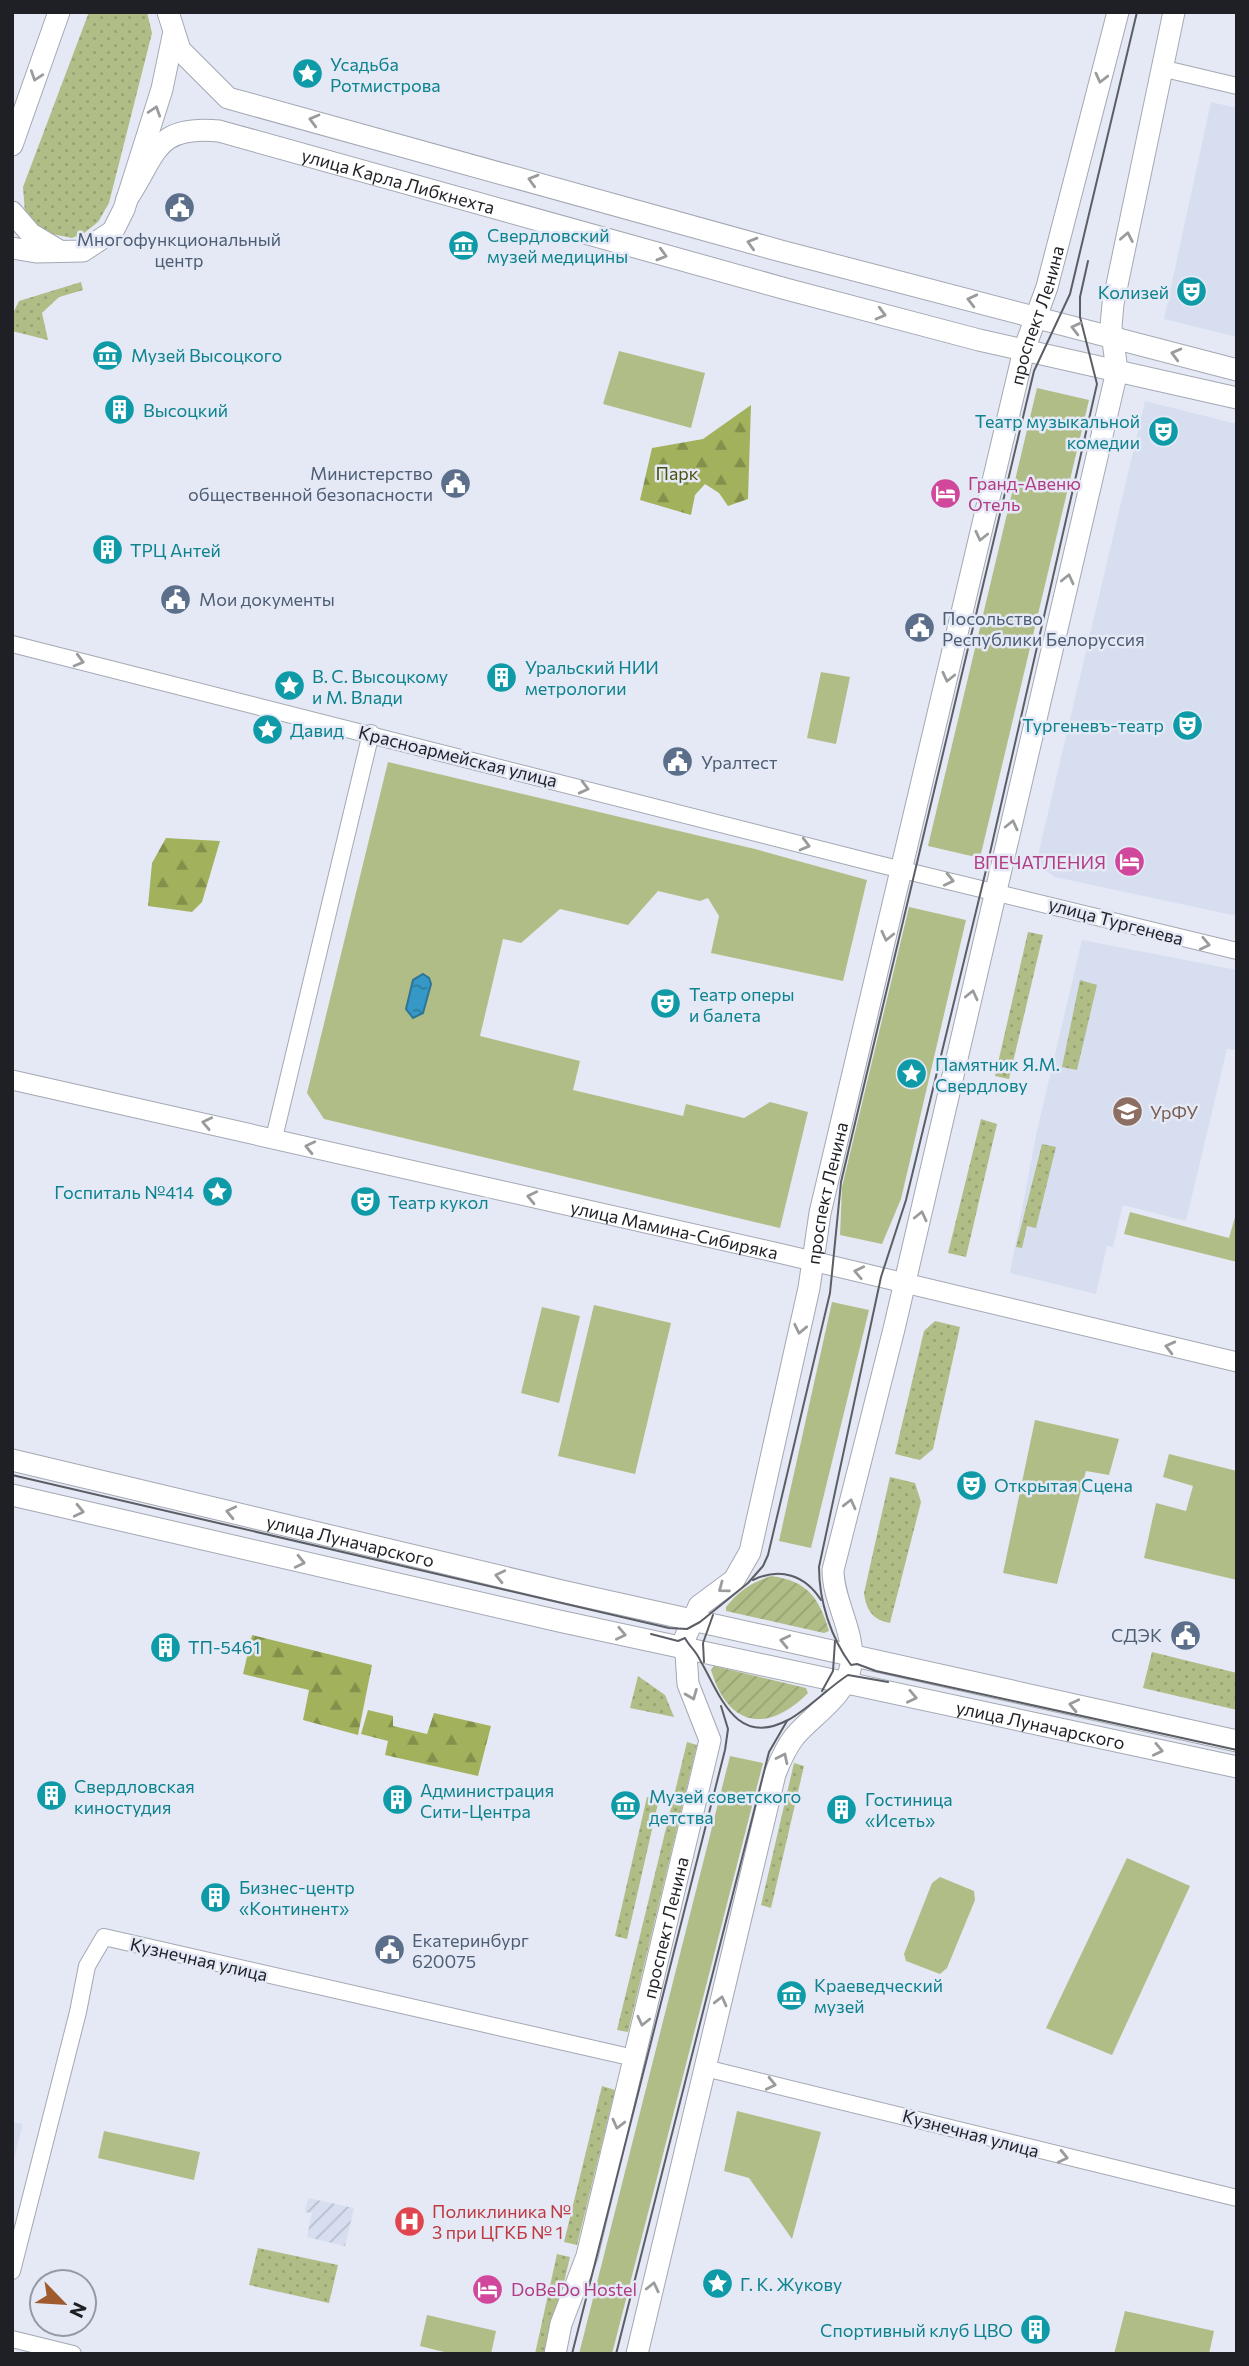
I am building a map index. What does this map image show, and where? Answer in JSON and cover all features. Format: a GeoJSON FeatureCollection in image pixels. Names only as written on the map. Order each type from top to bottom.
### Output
{"type":"FeatureCollection","features":[{"type":"Feature","properties":{"kind":"main road","name":"улица Карла Либкнехта"},"geometry":{"type":"LineString","coordinates":[[168,12],[173,36],[180,50],[228,98],[781,251],[1115,338]]}},
{"type":"Feature","properties":{"kind":"main road","name":"проспект Ленина"},"geometry":{"type":"LineString","coordinates":[[555,2354],[562,2324],[587,2256],[710,1740],[688,1685],[684,1648],[691,1620],[699,1606],[734,1580],[750,1552],[813,1262],[820,1213],[1024,350],[1038,318],[1118,12]]}},
{"type":"Feature","properties":{"kind":"main road"},"geometry":{"type":"LineString","coordinates":[[637,2354],[775,1774],[793,1738],[831,1701],[845,1683],[852,1656],[833,1585],[834,1570],[905,1283],[1117,371],[1115,338],[1111,326],[1113,304],[1174,12]]}},
{"type":"Feature","properties":{"kind":"main road"},"geometry":{"type":"LineString","coordinates":[[12,145],[59,14]]}},
{"type":"Feature","properties":{"kind":"main road","name":"улица Карла Либкнехта"},"geometry":{"type":"LineString","coordinates":[[12,248],[36,252],[69,252],[91,248],[113,231],[127,199],[162,89],[173,36]]}},
{"type":"Feature","properties":{"kind":"main road","name":"улица Карла Либкнехта"},"geometry":{"type":"LineString","coordinates":[[127,199],[158,146],[171,136],[193,129],[219,131],[786,289],[1117,371]]}},
{"type":"Feature","properties":{"kind":"main road"},"geometry":{"type":"LineString","coordinates":[[12,212],[41,242],[69,252]]}},
{"type":"Feature","properties":{"kind":"main road"},"geometry":{"type":"LineString","coordinates":[[12,261],[36,252]]}},
{"type":"Feature","properties":{"kind":"main road"},"geometry":{"type":"LineString","coordinates":[[1115,338],[1237,370]]}},
{"type":"Feature","properties":{"kind":"main road"},"geometry":{"type":"LineString","coordinates":[[1117,371],[1237,398]]}},
{"type":"Feature","properties":{"kind":"main road","name":"улица Луначарского"},"geometry":{"type":"LineString","coordinates":[[12,1460],[691,1620],[1237,1741]]}},
{"type":"Feature","properties":{"kind":"main road","name":"улица Луначарского"},"geometry":{"type":"LineString","coordinates":[[12,1495],[684,1648],[1237,1767]]}},
{"type":"Feature","properties":{"kind":"street"},"geometry":{"type":"LineString","coordinates":[[1161,68],[1237,86]]}},
{"type":"Feature","properties":{"kind":"street","name":"Красноармейская улица"},"geometry":{"type":"LineString","coordinates":[[12,644],[996,891]]}},
{"type":"Feature","properties":{"kind":"street"},"geometry":{"type":"LineString","coordinates":[[274,1138],[371,733]]}},
{"type":"Feature","properties":{"kind":"street","name":"улица Тургенева"},"geometry":{"type":"LineString","coordinates":[[996,891],[1237,951]]}},
{"type":"Feature","properties":{"kind":"street","name":"улица Мамина-Сибиряка"},"geometry":{"type":"LineString","coordinates":[[12,1080],[905,1283],[1237,1362]]}},
{"type":"Feature","properties":{"kind":"street","name":"Кузнечная улица"},"geometry":{"type":"LineString","coordinates":[[12,2271],[78,2012],[87,1966],[104,1937],[634,2058]]}},
{"type":"Feature","properties":{"kind":"street","name":"Кузнечная улица"},"geometry":{"type":"LineString","coordinates":[[705,2068],[1237,2198]]}},
{"type":"Feature","properties":{"kind":"street"},"geometry":{"type":"LineString","coordinates":[[12,2339],[73,2354]]}},
{"type":"Feature","properties":{"kind":"shaded area"},"geometry":{"type":"Polygon","coordinates":[[[1211,102],[1237,108],[1237,337],[1164,319],[1211,102]]]}},
{"type":"Feature","properties":{"kind":"shaded area"},"geometry":{"type":"Polygon","coordinates":[[[1145,401],[1237,424],[1237,916],[1055,877],[1039,867],[1039,851],[1145,401]]]}},
{"type":"Feature","properties":{"kind":"shaded area","name":"УрФУ"},"geometry":{"type":"Polygon","coordinates":[[[1082,940],[1237,970],[1237,1050],[1227,1049],[1186,1221],[1123,1205],[1113,1247],[1107,1246],[1096,1294],[1010,1273],[1036,1135],[1082,940]]]}},
{"type":"Feature","properties":{"kind":"shaded area"},"geometry":{"type":"Polygon","coordinates":[[[12,2122],[23,2124],[12,2166],[12,2122]]]}},
{"type":"Feature","properties":{"kind":"shaded area"},"geometry":{"type":"Polygon","coordinates":[[[308,2198],[354,2208],[345,2246],[307,2237],[312,2213],[305,2212],[308,2198]]]}},
{"type":"Feature","properties":{"kind":"green space"},"geometry":{"type":"Polygon","coordinates":[[[89,12],[147,12],[152,33],[109,203],[98,222],[83,234],[72,238],[42,232],[25,213],[23,187],[89,12]]]}},
{"type":"Feature","properties":{"kind":"green space"},"geometry":{"type":"Polygon","coordinates":[[[81,282],[83,290],[59,297],[42,313],[48,340],[12,331],[12,315],[19,301],[81,282]]]}},
{"type":"Feature","properties":{"kind":"green space"},"geometry":{"type":"Polygon","coordinates":[[[619,351],[705,373],[691,428],[603,404],[619,351]]]}},
{"type":"Feature","properties":{"kind":"green space"},"geometry":{"type":"Polygon","coordinates":[[[1037,388],[1089,400],[980,858],[928,846],[1037,388]]]}},
{"type":"Feature","properties":{"kind":"green space","name":"Парк"},"geometry":{"type":"Polygon","coordinates":[[[751,405],[748,499],[728,506],[719,493],[705,484],[695,495],[691,515],[640,500],[652,448],[703,439],[751,405]]]}},
{"type":"Feature","properties":{"kind":"green space"},"geometry":{"type":"Polygon","coordinates":[[[821,672],[850,677],[836,744],[807,738],[821,672]]]}},
{"type":"Feature","properties":{"kind":"green space"},"geometry":{"type":"Polygon","coordinates":[[[388,762],[755,849],[867,880],[843,981],[711,953],[719,916],[708,898],[700,901],[658,891],[628,925],[560,909],[521,943],[503,939],[480,1036],[580,1061],[573,1090],[683,1116],[686,1104],[744,1118],[770,1102],[808,1112],[780,1228],[324,1119],[307,1093],[388,762]]]}},
{"type":"Feature","properties":{"kind":"green space"},"geometry":{"type":"Polygon","coordinates":[[[166,838],[220,841],[202,902],[192,912],[148,906],[152,863],[166,838]]]}},
{"type":"Feature","properties":{"kind":"green space"},"geometry":{"type":"Polygon","coordinates":[[[909,907],[966,920],[901,1199],[882,1244],[840,1235],[842,1187],[909,907]]]}},
{"type":"Feature","properties":{"kind":"green space"},"geometry":{"type":"Polygon","coordinates":[[[1028,932],[1043,935],[1009,1079],[995,1076],[1028,932]]]}},
{"type":"Feature","properties":{"kind":"green space"},"geometry":{"type":"Polygon","coordinates":[[[1080,980],[1097,985],[1077,1070],[1062,1067],[1080,980]]]}},
{"type":"Feature","properties":{"kind":"green space"},"geometry":{"type":"Polygon","coordinates":[[[981,1119],[997,1124],[966,1257],[948,1253],[981,1119]]]}},
{"type":"Feature","properties":{"kind":"green space"},"geometry":{"type":"Polygon","coordinates":[[[1042,1144],[1056,1147],[1036,1228],[1027,1226],[1022,1248],[1016,1247],[1042,1144]]]}},
{"type":"Feature","properties":{"kind":"green space"},"geometry":{"type":"Polygon","coordinates":[[[1237,1210],[1237,1262],[1124,1234],[1130,1212],[1229,1238],[1237,1210]]]}},
{"type":"Feature","properties":{"kind":"green space"},"geometry":{"type":"Polygon","coordinates":[[[832,1302],[869,1310],[811,1548],[779,1541],[832,1302]]]}},
{"type":"Feature","properties":{"kind":"green space"},"geometry":{"type":"Polygon","coordinates":[[[594,1305],[671,1323],[635,1474],[558,1456],[594,1305]]]}},
{"type":"Feature","properties":{"kind":"green space"},"geometry":{"type":"Polygon","coordinates":[[[542,1307],[580,1316],[559,1403],[521,1393],[542,1307]]]}},
{"type":"Feature","properties":{"kind":"green space"},"geometry":{"type":"Polygon","coordinates":[[[935,1321],[960,1327],[933,1449],[920,1460],[895,1454],[924,1331],[935,1321]]]}},
{"type":"Feature","properties":{"kind":"green space"},"geometry":{"type":"Polygon","coordinates":[[[1035,1420],[1119,1439],[1109,1475],[1086,1471],[1057,1584],[1003,1573],[1035,1420]]]}},
{"type":"Feature","properties":{"kind":"green space"},"geometry":{"type":"Polygon","coordinates":[[[1169,1454],[1237,1471],[1237,1580],[1144,1558],[1156,1503],[1186,1511],[1193,1486],[1163,1477],[1169,1454]]]}},
{"type":"Feature","properties":{"kind":"green space"},"geometry":{"type":"Polygon","coordinates":[[[890,1477],[915,1483],[921,1502],[890,1623],[871,1613],[864,1593],[890,1477]]]}},
{"type":"Feature","properties":{"kind":"green space"},"geometry":{"type":"Polygon","coordinates":[[[771,1576],[794,1582],[810,1593],[821,1609],[829,1631],[824,1633],[726,1611],[726,1607],[741,1592],[771,1576]]]}},
{"type":"Feature","properties":{"kind":"green space"},"geometry":{"type":"Polygon","coordinates":[[[252,1635],[372,1665],[358,1735],[303,1720],[309,1690],[243,1674],[252,1635]]]}},
{"type":"Feature","properties":{"kind":"green space"},"geometry":{"type":"Polygon","coordinates":[[[1152,1652],[1237,1673],[1237,1710],[1143,1688],[1152,1652]]]}},
{"type":"Feature","properties":{"kind":"green space"},"geometry":{"type":"Polygon","coordinates":[[[714,1666],[806,1688],[808,1693],[778,1715],[764,1719],[750,1718],[738,1713],[718,1689],[711,1670],[714,1666]]]}},
{"type":"Feature","properties":{"kind":"green space"},"geometry":{"type":"Polygon","coordinates":[[[638,1676],[665,1695],[674,1717],[630,1708],[638,1676]]]}},
{"type":"Feature","properties":{"kind":"green space"},"geometry":{"type":"Polygon","coordinates":[[[368,1710],[393,1716],[393,1726],[427,1734],[434,1713],[491,1726],[478,1776],[385,1755],[388,1741],[361,1734],[368,1710]]]}},
{"type":"Feature","properties":{"kind":"green space"},"geometry":{"type":"Polygon","coordinates":[[[687,1742],[697,1745],[628,2032],[617,2030],[687,1742]]]}},
{"type":"Feature","properties":{"kind":"green space"},"geometry":{"type":"Polygon","coordinates":[[[730,1756],[763,1763],[612,2354],[579,2354],[730,1756]]]}},
{"type":"Feature","properties":{"kind":"green space"},"geometry":{"type":"Polygon","coordinates":[[[794,1763],[804,1766],[771,1908],[761,1905],[794,1763]]]}},
{"type":"Feature","properties":{"kind":"green space"},"geometry":{"type":"Polygon","coordinates":[[[647,1797],[659,1799],[627,1939],[615,1936],[647,1797]]]}},
{"type":"Feature","properties":{"kind":"green space"},"geometry":{"type":"Polygon","coordinates":[[[1127,1858],[1190,1886],[1112,2055],[1046,2028],[1127,1858]]]}},
{"type":"Feature","properties":{"kind":"green space"},"geometry":{"type":"Polygon","coordinates":[[[940,1877],[974,1891],[975,1900],[947,1968],[940,1974],[906,1961],[904,1954],[932,1883],[940,1877]]]}},
{"type":"Feature","properties":{"kind":"green space"},"geometry":{"type":"Polygon","coordinates":[[[602,2086],[615,2090],[577,2245],[564,2242],[602,2086]]]}},
{"type":"Feature","properties":{"kind":"green space"},"geometry":{"type":"Polygon","coordinates":[[[737,2111],[821,2132],[792,2239],[749,2178],[724,2171],[737,2111]]]}},
{"type":"Feature","properties":{"kind":"green space"},"geometry":{"type":"Polygon","coordinates":[[[104,2131],[200,2152],[194,2180],[98,2158],[104,2131]]]}},
{"type":"Feature","properties":{"kind":"green space"},"geometry":{"type":"Polygon","coordinates":[[[258,2248],[338,2265],[329,2303],[249,2285],[258,2248]]]}},
{"type":"Feature","properties":{"kind":"green space"},"geometry":{"type":"Polygon","coordinates":[[[557,2254],[570,2257],[547,2354],[535,2354],[557,2254]]]}},
{"type":"Feature","properties":{"kind":"green space"},"geometry":{"type":"Polygon","coordinates":[[[1125,2311],[1214,2331],[1209,2354],[1114,2354],[1125,2311]]]}},
{"type":"Feature","properties":{"kind":"green space"},"geometry":{"type":"Polygon","coordinates":[[[427,2315],[496,2331],[491,2354],[452,2354],[420,2346],[427,2315]]]}},
{"type":"Feature","properties":{"kind":"water"},"geometry":{"type":"Polygon","coordinates":[[[423,974],[429,978],[431,984],[423,1013],[413,1018],[406,1009],[413,980],[423,974]]]}},
{"type":"Feature","properties":{"kind":"tram line"},"geometry":{"type":"LineString","coordinates":[[12,1475],[669,1628],[687,1629],[700,1622],[748,1583],[763,1566],[768,1555],[830,1293],[841,1182],[1034,371],[1070,294],[1137,12]]}},
{"type":"Feature","properties":{"kind":"tram line"},"geometry":{"type":"LineString","coordinates":[[1088,261],[1080,297],[1080,317],[1097,384],[987,866],[906,1200],[881,1277],[819,1567],[820,1580],[832,1631],[851,1665],[857,1664],[876,1671],[1237,1750]]}},
{"type":"Feature","properties":{"kind":"tram line"},"geometry":{"type":"LineString","coordinates":[[753,1580],[773,1574],[791,1576],[800,1579],[815,1591],[821,1600]]}},
{"type":"Feature","properties":{"kind":"tram line"},"geometry":{"type":"LineString","coordinates":[[704,1662],[703,1643],[713,1615]]}},
{"type":"Feature","properties":{"kind":"tram line"},"geometry":{"type":"LineString","coordinates":[[651,1634],[678,1641],[685,1638],[732,1713],[742,1722],[755,1727],[770,1727],[788,1720],[848,1675],[888,1682]]}},
{"type":"Feature","properties":{"kind":"tram line"},"geometry":{"type":"LineString","coordinates":[[822,1691],[833,1671],[835,1641]]}},
{"type":"Feature","properties":{"kind":"tram line"},"geometry":{"type":"LineString","coordinates":[[572,2354],[725,1750],[728,1729],[721,1706]]}},
{"type":"Feature","properties":{"kind":"tram line"},"geometry":{"type":"LineString","coordinates":[[616,2354],[769,1752],[787,1721]]}},
{"type":"Feature","properties":{"kind":"place","name":"Усадьба Ротмистрова"},"geometry":{"type":"Point","coordinates":[307,74]}},
{"type":"Feature","properties":{"kind":"place","name":"Многофункциональный центр"},"geometry":{"type":"Point","coordinates":[179,208]}},
{"type":"Feature","properties":{"kind":"place","name":"Свердловский музей медицины"},"geometry":{"type":"Point","coordinates":[464,245]}},
{"type":"Feature","properties":{"kind":"place","name":"Колизей"},"geometry":{"type":"Point","coordinates":[1192,292]}},
{"type":"Feature","properties":{"kind":"place","name":"Музей Высоцкого"},"geometry":{"type":"Point","coordinates":[108,355]}},
{"type":"Feature","properties":{"kind":"place","name":"Высоцкий"},"geometry":{"type":"Point","coordinates":[120,410]}},
{"type":"Feature","properties":{"kind":"place","name":"Театр музыкальной комедии"},"geometry":{"type":"Point","coordinates":[1163,431]}},
{"type":"Feature","properties":{"kind":"place","name":"Министерство общественной безопасности"},"geometry":{"type":"Point","coordinates":[456,483]}},
{"type":"Feature","properties":{"kind":"place","name":"Гранд-Авеню Отель"},"geometry":{"type":"Point","coordinates":[945,493]}},
{"type":"Feature","properties":{"kind":"place","name":"ТРЦ Антей"},"geometry":{"type":"Point","coordinates":[107,550]}},
{"type":"Feature","properties":{"kind":"place","name":"Мои документы"},"geometry":{"type":"Point","coordinates":[176,599]}},
{"type":"Feature","properties":{"kind":"place","name":"Посольство Республики Белоруссия"},"geometry":{"type":"Point","coordinates":[919,628]}},
{"type":"Feature","properties":{"kind":"place","name":"Уральский НИИ метрологии"},"geometry":{"type":"Point","coordinates":[502,677]}},
{"type":"Feature","properties":{"kind":"place","name":"В. С. Высоцкому и М. Влади"},"geometry":{"type":"Point","coordinates":[289,686]}},
{"type":"Feature","properties":{"kind":"place","name":"Тургеневъ-театр"},"geometry":{"type":"Point","coordinates":[1187,725]}},
{"type":"Feature","properties":{"kind":"place","name":"Давид"},"geometry":{"type":"Point","coordinates":[267,730]}},
{"type":"Feature","properties":{"kind":"place","name":"Уралтест"},"geometry":{"type":"Point","coordinates":[678,762]}},
{"type":"Feature","properties":{"kind":"place","name":"ВПЕЧАТЛЕНИЯ"},"geometry":{"type":"Point","coordinates":[1129,862]}},
{"type":"Feature","properties":{"kind":"place","name":"Театр оперы и балета"},"geometry":{"type":"Point","coordinates":[666,1004]}},
{"type":"Feature","properties":{"kind":"place","name":"Памятник Я.М. Свердлову"},"geometry":{"type":"Point","coordinates":[912,1074]}},
{"type":"Feature","properties":{"kind":"place","name":"УрФУ"},"geometry":{"type":"Point","coordinates":[1127,1112]}},
{"type":"Feature","properties":{"kind":"place","name":"Госпиталь №414"},"geometry":{"type":"Point","coordinates":[217,1192]}},
{"type":"Feature","properties":{"kind":"place","name":"Театр кукол"},"geometry":{"type":"Point","coordinates":[365,1202]}},
{"type":"Feature","properties":{"kind":"place","name":"Открытая Сцена"},"geometry":{"type":"Point","coordinates":[971,1485]}},
{"type":"Feature","properties":{"kind":"place","name":"СДЭК"},"geometry":{"type":"Point","coordinates":[1185,1635]}},
{"type":"Feature","properties":{"kind":"place","name":"ТП-5461"},"geometry":{"type":"Point","coordinates":[165,1647]}},
{"type":"Feature","properties":{"kind":"place","name":"Свердловская киностудия"},"geometry":{"type":"Point","coordinates":[51,1796]}},
{"type":"Feature","properties":{"kind":"place","name":"Администрация Сити-Центра"},"geometry":{"type":"Point","coordinates":[397,1800]}},
{"type":"Feature","properties":{"kind":"place","name":"Музей советского детства"},"geometry":{"type":"Point","coordinates":[626,1806]}},
{"type":"Feature","properties":{"kind":"place","name":"Гостиница «Исеть»"},"geometry":{"type":"Point","coordinates":[842,1809]}},
{"type":"Feature","properties":{"kind":"place","name":"Бизнес-центр «Континент»"},"geometry":{"type":"Point","coordinates":[216,1897]}},
{"type":"Feature","properties":{"kind":"place","name":"Екатеринбург 620075"},"geometry":{"type":"Point","coordinates":[389,1950]}},
{"type":"Feature","properties":{"kind":"place","name":"Краеведческий музей"},"geometry":{"type":"Point","coordinates":[791,1995]}},
{"type":"Feature","properties":{"kind":"place","name":"Поликлиника № 3 при ЦГКБ № 1"},"geometry":{"type":"Point","coordinates":[409,2221]}},
{"type":"Feature","properties":{"kind":"place","name":"Г. К. Жукову"},"geometry":{"type":"Point","coordinates":[717,2284]}},
{"type":"Feature","properties":{"kind":"place","name":"DoBeDo Hostel"},"geometry":{"type":"Point","coordinates":[488,2289]}},
{"type":"Feature","properties":{"kind":"place","name":"Спортивный клуб ЦВО"},"geometry":{"type":"Point","coordinates":[1036,2330]}}]}
